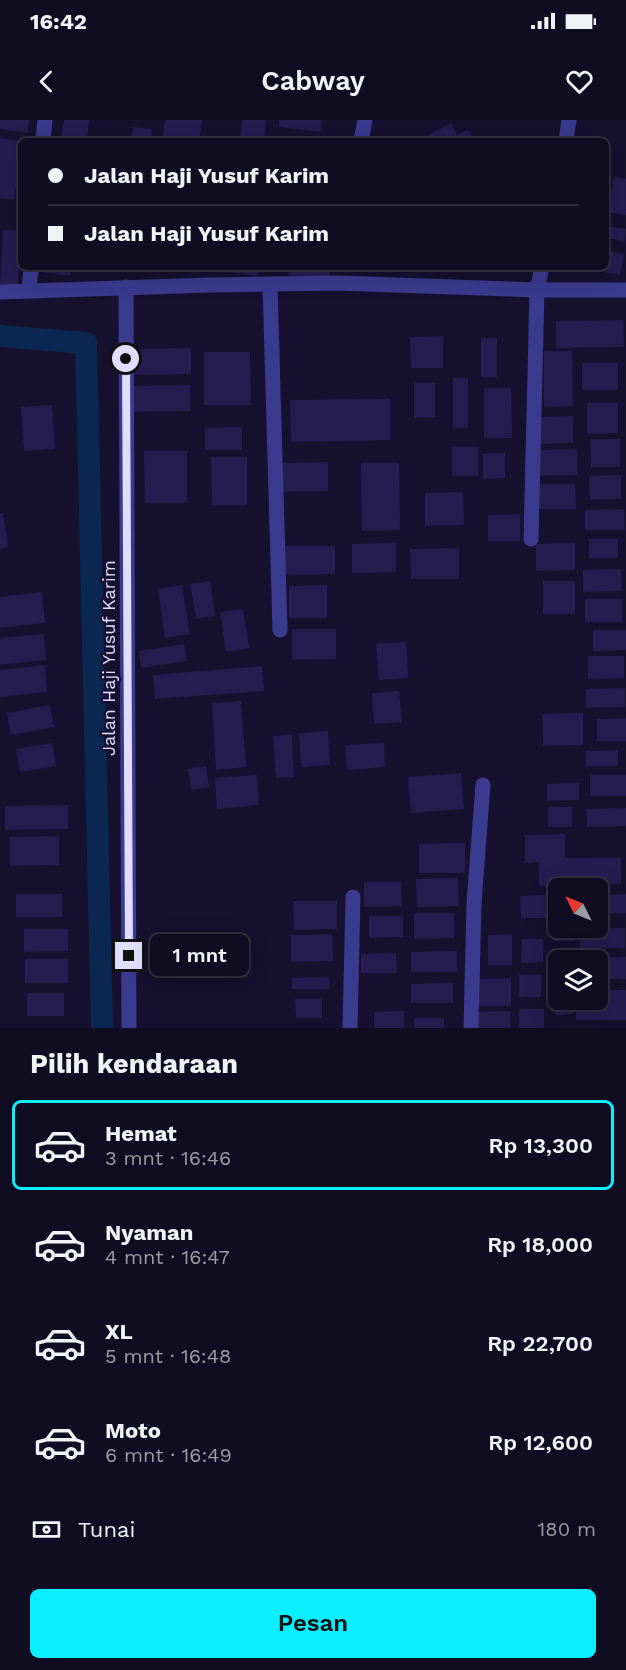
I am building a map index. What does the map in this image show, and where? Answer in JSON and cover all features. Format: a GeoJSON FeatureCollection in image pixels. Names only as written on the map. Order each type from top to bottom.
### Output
{"type":"FeatureCollection","features":[{"type":"Feature","properties":{"kind":"street"},"geometry":{"type":"LineString","coordinates":[[43,138],[45,120]]}},
{"type":"Feature","properties":{"kind":"street"},"geometry":{"type":"LineString","coordinates":[[362,138],[365,120]]}},
{"type":"Feature","properties":{"kind":"street"},"geometry":{"type":"LineString","coordinates":[[566,138],[569,120]]}},
{"type":"Feature","properties":{"kind":"street"},"geometry":{"type":"LineString","coordinates":[[29,291],[31,270]]}},
{"type":"Feature","properties":{"kind":"street"},"geometry":{"type":"LineString","coordinates":[[531,539],[537,290],[541,270]]}},
{"type":"Feature","properties":{"kind":"street"},"geometry":{"type":"LineString","coordinates":[[0,292],[270,285],[339,275],[537,290],[626,290]]}},
{"type":"Feature","properties":{"kind":"street"},"geometry":{"type":"LineString","coordinates":[[270,285],[280,630]]}},
{"type":"Feature","properties":{"kind":"street","name":"Jalan Haji Yusuf Karim"},"geometry":{"type":"LineString","coordinates":[[126,287],[129,1028]]}},
{"type":"Feature","properties":{"kind":"street"},"geometry":{"type":"LineString","coordinates":[[471,1028],[474,903],[483,785]]}},
{"type":"Feature","properties":{"kind":"street"},"geometry":{"type":"LineString","coordinates":[[350,1028],[352,897]]}},
{"type":"Feature","properties":{"kind":"building"},"geometry":{"type":"Polygon","coordinates":[[[0,120],[29,120],[28,133],[0,129],[0,120]]]}},
{"type":"Feature","properties":{"kind":"building"},"geometry":{"type":"Polygon","coordinates":[[[64,120],[89,120],[87,138],[61,138],[64,120]]]}},
{"type":"Feature","properties":{"kind":"building"},"geometry":{"type":"Polygon","coordinates":[[[165,120],[202,120],[199,138],[162,138],[165,120]]]}},
{"type":"Feature","properties":{"kind":"building"},"geometry":{"type":"Polygon","coordinates":[[[242,120],[266,120],[264,138],[240,138],[242,120]]]}},
{"type":"Feature","properties":{"kind":"building"},"geometry":{"type":"Polygon","coordinates":[[[279,120],[322,120],[320,132],[279,127],[279,120]]]}},
{"type":"Feature","properties":{"kind":"building"},"geometry":{"type":"Polygon","coordinates":[[[451,123],[457,135],[468,130],[472,138],[424,138],[451,123]]]}},
{"type":"Feature","properties":{"kind":"building"},"geometry":{"type":"Polygon","coordinates":[[[133,127],[152,129],[151,138],[131,138],[133,127]]]}},
{"type":"Feature","properties":{"kind":"building"},"geometry":{"type":"Polygon","coordinates":[[[0,138],[18,141],[14,200],[0,198],[0,138]]]}},
{"type":"Feature","properties":{"kind":"building"},"geometry":{"type":"Polygon","coordinates":[[[614,177],[626,179],[626,215],[609,212],[614,177]]]}},
{"type":"Feature","properties":{"kind":"building"},"geometry":{"type":"Polygon","coordinates":[[[609,226],[626,229],[625,241],[609,238],[609,226]]]}},
{"type":"Feature","properties":{"kind":"building"},"geometry":{"type":"Polygon","coordinates":[[[3,230],[18,231],[18,288],[0,287],[3,230]]]}},
{"type":"Feature","properties":{"kind":"building"},"geometry":{"type":"Polygon","coordinates":[[[609,252],[624,254],[620,275],[592,270],[609,270],[609,252]]]}},
{"type":"Feature","properties":{"kind":"building"},"geometry":{"type":"Polygon","coordinates":[[[41,270],[71,270],[70,276],[41,272],[41,270]]]}},
{"type":"Feature","properties":{"kind":"building"},"geometry":{"type":"Polygon","coordinates":[[[216,270],[259,270],[258,276],[216,270]]]}},
{"type":"Feature","properties":{"kind":"building"},"geometry":{"type":"Polygon","coordinates":[[[290,270],[331,270],[329,280],[289,275],[290,270]]]}},
{"type":"Feature","properties":{"kind":"building"},"geometry":{"type":"Polygon","coordinates":[[[623,320],[624,347],[556,348],[556,321],[623,320]]]}},
{"type":"Feature","properties":{"kind":"building"},"geometry":{"type":"Polygon","coordinates":[[[443,336],[443,368],[411,368],[410,337],[443,336]]]}},
{"type":"Feature","properties":{"kind":"building"},"geometry":{"type":"Polygon","coordinates":[[[481,338],[497,338],[497,377],[481,377],[481,338]]]}},
{"type":"Feature","properties":{"kind":"building"},"geometry":{"type":"Polygon","coordinates":[[[191,348],[191,374],[131,375],[131,349],[191,348]]]}},
{"type":"Feature","properties":{"kind":"building"},"geometry":{"type":"Polygon","coordinates":[[[544,351],[572,351],[573,406],[544,407],[544,351]]]}},
{"type":"Feature","properties":{"kind":"building"},"geometry":{"type":"Polygon","coordinates":[[[204,352],[250,352],[251,405],[204,405],[204,352]]]}},
{"type":"Feature","properties":{"kind":"building"},"geometry":{"type":"Polygon","coordinates":[[[582,363],[618,363],[618,390],[582,390],[582,363]]]}},
{"type":"Feature","properties":{"kind":"building"},"geometry":{"type":"Polygon","coordinates":[[[453,378],[468,378],[468,428],[453,428],[453,378]]]}},
{"type":"Feature","properties":{"kind":"building"},"geometry":{"type":"Polygon","coordinates":[[[414,383],[435,383],[435,417],[414,418],[414,383]]]}},
{"type":"Feature","properties":{"kind":"building"},"geometry":{"type":"Polygon","coordinates":[[[190,385],[190,411],[134,412],[134,386],[190,385]]]}},
{"type":"Feature","properties":{"kind":"building"},"geometry":{"type":"Polygon","coordinates":[[[484,388],[511,388],[512,438],[484,438],[484,388]]]}},
{"type":"Feature","properties":{"kind":"building"},"geometry":{"type":"Polygon","coordinates":[[[390,399],[390,440],[291,442],[290,400],[390,399]]]}},
{"type":"Feature","properties":{"kind":"building"},"geometry":{"type":"Polygon","coordinates":[[[587,403],[618,403],[618,433],[587,434],[587,403]]]}},
{"type":"Feature","properties":{"kind":"building"},"geometry":{"type":"Polygon","coordinates":[[[52,405],[55,449],[24,451],[21,407],[52,405]]]}},
{"type":"Feature","properties":{"kind":"building"},"geometry":{"type":"Polygon","coordinates":[[[573,416],[573,443],[537,444],[537,417],[573,416]]]}},
{"type":"Feature","properties":{"kind":"building"},"geometry":{"type":"Polygon","coordinates":[[[242,427],[242,450],[205,450],[205,428],[242,427]]]}},
{"type":"Feature","properties":{"kind":"building"},"geometry":{"type":"Polygon","coordinates":[[[590,439],[620,439],[620,467],[591,467],[590,439]]]}},
{"type":"Feature","properties":{"kind":"building"},"geometry":{"type":"Polygon","coordinates":[[[452,447],[478,447],[478,476],[452,476],[452,447]]]}},
{"type":"Feature","properties":{"kind":"building"},"geometry":{"type":"Polygon","coordinates":[[[577,449],[578,475],[538,476],[538,450],[577,449]]]}},
{"type":"Feature","properties":{"kind":"building"},"geometry":{"type":"Polygon","coordinates":[[[144,451],[187,451],[187,503],[145,503],[144,451]]]}},
{"type":"Feature","properties":{"kind":"building"},"geometry":{"type":"Polygon","coordinates":[[[505,453],[505,478],[483,479],[483,454],[505,453]]]}},
{"type":"Feature","properties":{"kind":"building"},"geometry":{"type":"Polygon","coordinates":[[[211,457],[247,457],[247,505],[212,505],[211,457]]]}},
{"type":"Feature","properties":{"kind":"building"},"geometry":{"type":"Polygon","coordinates":[[[328,462],[328,491],[282,492],[282,463],[328,462]]]}},
{"type":"Feature","properties":{"kind":"building"},"geometry":{"type":"Polygon","coordinates":[[[361,463],[399,463],[400,530],[362,531],[361,463]]]}},
{"type":"Feature","properties":{"kind":"building"},"geometry":{"type":"Polygon","coordinates":[[[621,475],[621,499],[590,500],[589,476],[621,475]]]}},
{"type":"Feature","properties":{"kind":"building"},"geometry":{"type":"Polygon","coordinates":[[[536,484],[575,484],[576,509],[536,509],[536,484]]]}},
{"type":"Feature","properties":{"kind":"building"},"geometry":{"type":"Polygon","coordinates":[[[463,492],[464,525],[425,526],[425,493],[463,492]]]}},
{"type":"Feature","properties":{"kind":"building"},"geometry":{"type":"Polygon","coordinates":[[[624,509],[625,530],[585,530],[585,510],[624,509]]]}},
{"type":"Feature","properties":{"kind":"building"},"geometry":{"type":"Polygon","coordinates":[[[0,513],[3,513],[8,547],[0,549],[0,513]]]}},
{"type":"Feature","properties":{"kind":"building"},"geometry":{"type":"Polygon","coordinates":[[[520,514],[520,541],[488,541],[488,515],[520,514]]]}},
{"type":"Feature","properties":{"kind":"building"},"geometry":{"type":"Polygon","coordinates":[[[589,539],[618,539],[618,558],[589,558],[589,539]]]}},
{"type":"Feature","properties":{"kind":"building"},"geometry":{"type":"Polygon","coordinates":[[[396,543],[396,572],[352,573],[352,544],[396,543]]]}},
{"type":"Feature","properties":{"kind":"building"},"geometry":{"type":"Polygon","coordinates":[[[575,543],[575,570],[536,571],[536,544],[575,543]]]}},
{"type":"Feature","properties":{"kind":"building"},"geometry":{"type":"Polygon","coordinates":[[[283,546],[335,546],[335,574],[283,575],[283,546]]]}},
{"type":"Feature","properties":{"kind":"building"},"geometry":{"type":"Polygon","coordinates":[[[459,548],[459,579],[411,579],[410,549],[459,548]]]}},
{"type":"Feature","properties":{"kind":"building"},"geometry":{"type":"Polygon","coordinates":[[[621,569],[622,591],[583,592],[583,570],[621,569]]]}},
{"type":"Feature","properties":{"kind":"building"},"geometry":{"type":"Polygon","coordinates":[[[210,581],[215,616],[196,619],[190,584],[210,581]]]}},
{"type":"Feature","properties":{"kind":"building"},"geometry":{"type":"Polygon","coordinates":[[[543,581],[575,581],[575,614],[543,614],[543,581]]]}},
{"type":"Feature","properties":{"kind":"building"},"geometry":{"type":"Polygon","coordinates":[[[182,585],[190,634],[165,638],[158,589],[182,585]]]}},
{"type":"Feature","properties":{"kind":"building"},"geometry":{"type":"Polygon","coordinates":[[[327,585],[327,618],[289,618],[289,586],[327,585]]]}},
{"type":"Feature","properties":{"kind":"building"},"geometry":{"type":"Polygon","coordinates":[[[42,592],[45,623],[0,628],[0,597],[42,592]]]}},
{"type":"Feature","properties":{"kind":"building"},"geometry":{"type":"Polygon","coordinates":[[[585,599],[622,599],[622,622],[585,622],[585,599]]]}},
{"type":"Feature","properties":{"kind":"building"},"geometry":{"type":"Polygon","coordinates":[[[243,609],[249,648],[226,652],[220,612],[243,609]]]}},
{"type":"Feature","properties":{"kind":"building"},"geometry":{"type":"Polygon","coordinates":[[[292,629],[336,629],[336,659],[292,660],[292,629]]]}},
{"type":"Feature","properties":{"kind":"building"},"geometry":{"type":"Polygon","coordinates":[[[593,630],[626,630],[626,650],[593,651],[593,630]]]}},
{"type":"Feature","properties":{"kind":"building"},"geometry":{"type":"Polygon","coordinates":[[[44,634],[46,660],[0,665],[0,638],[44,634]]]}},
{"type":"Feature","properties":{"kind":"building"},"geometry":{"type":"Polygon","coordinates":[[[406,642],[408,678],[379,680],[376,644],[406,642]]]}},
{"type":"Feature","properties":{"kind":"building"},"geometry":{"type":"Polygon","coordinates":[[[184,644],[187,661],[141,668],[139,651],[184,644]]]}},
{"type":"Feature","properties":{"kind":"building"},"geometry":{"type":"Polygon","coordinates":[[[588,656],[624,656],[624,678],[588,679],[588,656]]]}},
{"type":"Feature","properties":{"kind":"building"},"geometry":{"type":"Polygon","coordinates":[[[45,665],[47,692],[0,697],[0,670],[45,665]]]}},
{"type":"Feature","properties":{"kind":"building"},"geometry":{"type":"Polygon","coordinates":[[[262,666],[264,691],[155,699],[153,675],[262,666]]]}},
{"type":"Feature","properties":{"kind":"building"},"geometry":{"type":"Polygon","coordinates":[[[625,688],[625,707],[586,708],[586,689],[625,688]]]}},
{"type":"Feature","properties":{"kind":"building"},"geometry":{"type":"Polygon","coordinates":[[[399,691],[402,722],[374,724],[372,693],[399,691]]]}},
{"type":"Feature","properties":{"kind":"building"},"geometry":{"type":"Polygon","coordinates":[[[241,701],[246,767],[216,770],[212,703],[241,701]]]}},
{"type":"Feature","properties":{"kind":"building"},"geometry":{"type":"Polygon","coordinates":[[[50,705],[54,727],[11,735],[7,713],[50,705]]]}},
{"type":"Feature","properties":{"kind":"building"},"geometry":{"type":"Polygon","coordinates":[[[583,713],[583,745],[543,746],[542,714],[583,713]]]}},
{"type":"Feature","properties":{"kind":"building"},"geometry":{"type":"Polygon","coordinates":[[[626,718],[626,741],[597,741],[597,719],[626,718]]]}},
{"type":"Feature","properties":{"kind":"building"},"geometry":{"type":"Polygon","coordinates":[[[328,731],[330,765],[301,767],[299,733],[328,731]]]}},
{"type":"Feature","properties":{"kind":"building"},"geometry":{"type":"Polygon","coordinates":[[[292,735],[294,777],[276,778],[273,736],[292,735]]]}},
{"type":"Feature","properties":{"kind":"building"},"geometry":{"type":"Polygon","coordinates":[[[52,743],[56,766],[20,772],[16,749],[52,743]]]}},
{"type":"Feature","properties":{"kind":"building"},"geometry":{"type":"Polygon","coordinates":[[[384,743],[385,767],[347,770],[345,745],[384,743]]]}},
{"type":"Feature","properties":{"kind":"building"},"geometry":{"type":"Polygon","coordinates":[[[618,750],[618,766],[586,766],[586,751],[618,750]]]}},
{"type":"Feature","properties":{"kind":"building"},"geometry":{"type":"Polygon","coordinates":[[[206,766],[209,787],[191,790],[188,769],[206,766]]]}},
{"type":"Feature","properties":{"kind":"building"},"geometry":{"type":"Polygon","coordinates":[[[461,773],[464,809],[411,813],[408,777],[461,773]]]}},
{"type":"Feature","properties":{"kind":"building"},"geometry":{"type":"Polygon","coordinates":[[[257,775],[259,805],[217,809],[215,778],[257,775]]]}},
{"type":"Feature","properties":{"kind":"building"},"geometry":{"type":"Polygon","coordinates":[[[590,775],[626,775],[626,796],[590,796],[590,775]]]}},
{"type":"Feature","properties":{"kind":"building"},"geometry":{"type":"Polygon","coordinates":[[[579,783],[579,800],[547,801],[547,784],[579,783]]]}},
{"type":"Feature","properties":{"kind":"building"},"geometry":{"type":"Polygon","coordinates":[[[68,805],[68,829],[5,830],[5,806],[68,805]]]}},
{"type":"Feature","properties":{"kind":"building"},"geometry":{"type":"Polygon","coordinates":[[[548,807],[572,807],[572,827],[548,827],[548,807]]]}},
{"type":"Feature","properties":{"kind":"building"},"geometry":{"type":"Polygon","coordinates":[[[626,808],[626,826],[587,827],[587,809],[626,808]]]}},
{"type":"Feature","properties":{"kind":"building"},"geometry":{"type":"Polygon","coordinates":[[[565,834],[565,858],[621,858],[621,884],[608,884],[608,878],[548,878],[548,886],[539,886],[539,862],[525,863],[525,835],[565,834]]]}},
{"type":"Feature","properties":{"kind":"building"},"geometry":{"type":"Polygon","coordinates":[[[59,836],[59,865],[10,866],[10,837],[59,836]]]}},
{"type":"Feature","properties":{"kind":"building"},"geometry":{"type":"Polygon","coordinates":[[[465,843],[465,873],[419,873],[419,844],[465,843]]]}},
{"type":"Feature","properties":{"kind":"building"},"geometry":{"type":"Polygon","coordinates":[[[458,878],[459,906],[417,907],[416,879],[458,878]]]}},
{"type":"Feature","properties":{"kind":"building"},"geometry":{"type":"Polygon","coordinates":[[[364,882],[401,882],[402,906],[364,907],[364,882]]]}},
{"type":"Feature","properties":{"kind":"building"},"geometry":{"type":"Polygon","coordinates":[[[16,894],[62,894],[62,917],[16,917],[16,894]]]}},
{"type":"Feature","properties":{"kind":"building"},"geometry":{"type":"Polygon","coordinates":[[[626,894],[626,913],[608,914],[608,895],[626,894]]]}},
{"type":"Feature","properties":{"kind":"building"},"geometry":{"type":"Polygon","coordinates":[[[548,895],[548,918],[521,918],[520,896],[548,895]]]}},
{"type":"Feature","properties":{"kind":"building"},"geometry":{"type":"Polygon","coordinates":[[[293,901],[337,901],[337,929],[294,930],[293,901]]]}},
{"type":"Feature","properties":{"kind":"building"},"geometry":{"type":"Polygon","coordinates":[[[414,913],[454,913],[454,938],[414,939],[414,913]]]}},
{"type":"Feature","properties":{"kind":"building"},"geometry":{"type":"Polygon","coordinates":[[[369,916],[403,916],[403,937],[369,938],[369,916]]]}},
{"type":"Feature","properties":{"kind":"building"},"geometry":{"type":"Polygon","coordinates":[[[608,928],[625,928],[625,948],[580,948],[580,938],[608,938],[608,928]]]}},
{"type":"Feature","properties":{"kind":"building"},"geometry":{"type":"Polygon","coordinates":[[[24,929],[68,929],[68,951],[24,952],[24,929]]]}},
{"type":"Feature","properties":{"kind":"building"},"geometry":{"type":"Polygon","coordinates":[[[332,934],[333,961],[291,962],[291,935],[332,934]]]}},
{"type":"Feature","properties":{"kind":"building"},"geometry":{"type":"Polygon","coordinates":[[[512,934],[512,965],[488,965],[488,935],[512,934]]]}},
{"type":"Feature","properties":{"kind":"building"},"geometry":{"type":"Polygon","coordinates":[[[554,938],[574,938],[574,941],[554,941],[554,938]]]}},
{"type":"Feature","properties":{"kind":"building"},"geometry":{"type":"Polygon","coordinates":[[[522,939],[543,939],[543,962],[521,963],[522,939]]]}},
{"type":"Feature","properties":{"kind":"building"},"geometry":{"type":"Polygon","coordinates":[[[457,951],[457,972],[411,972],[411,952],[457,951]]]}},
{"type":"Feature","properties":{"kind":"building"},"geometry":{"type":"Polygon","coordinates":[[[396,953],[397,973],[361,973],[361,954],[396,953]]]}},
{"type":"Feature","properties":{"kind":"building"},"geometry":{"type":"Polygon","coordinates":[[[608,957],[626,957],[626,979],[608,979],[608,957]]]}},
{"type":"Feature","properties":{"kind":"building"},"geometry":{"type":"Polygon","coordinates":[[[25,959],[68,959],[68,983],[25,983],[25,959]]]}},
{"type":"Feature","properties":{"kind":"building"},"geometry":{"type":"Polygon","coordinates":[[[519,975],[541,975],[541,997],[519,997],[519,975]]]}},
{"type":"Feature","properties":{"kind":"building"},"geometry":{"type":"Polygon","coordinates":[[[329,977],[329,989],[292,989],[292,978],[329,977]]]}},
{"type":"Feature","properties":{"kind":"building"},"geometry":{"type":"Polygon","coordinates":[[[511,978],[511,1006],[479,1006],[478,979],[511,978]]]}},
{"type":"Feature","properties":{"kind":"building"},"geometry":{"type":"Polygon","coordinates":[[[453,983],[453,1003],[411,1003],[411,984],[453,983]]]}},
{"type":"Feature","properties":{"kind":"building"},"geometry":{"type":"Polygon","coordinates":[[[608,990],[626,990],[626,1020],[576,1020],[576,1010],[608,1010],[608,990]]]}},
{"type":"Feature","properties":{"kind":"building"},"geometry":{"type":"Polygon","coordinates":[[[27,993],[64,993],[64,1016],[27,1016],[27,993]]]}},
{"type":"Feature","properties":{"kind":"building"},"geometry":{"type":"Polygon","coordinates":[[[295,999],[322,999],[322,1018],[296,1018],[295,999]]]}},
{"type":"Feature","properties":{"kind":"building"},"geometry":{"type":"Polygon","coordinates":[[[519,1009],[544,1009],[544,1028],[519,1028],[519,1009]]]}},
{"type":"Feature","properties":{"kind":"building"},"geometry":{"type":"Polygon","coordinates":[[[555,1010],[574,1010],[574,1014],[555,1015],[555,1010]]]}},
{"type":"Feature","properties":{"kind":"building"},"geometry":{"type":"Polygon","coordinates":[[[404,1011],[404,1028],[374,1028],[374,1012],[404,1011]]]}},
{"type":"Feature","properties":{"kind":"building"},"geometry":{"type":"Polygon","coordinates":[[[510,1011],[510,1028],[476,1028],[476,1012],[510,1011]]]}},
{"type":"Feature","properties":{"kind":"building"},"geometry":{"type":"Polygon","coordinates":[[[414,1018],[444,1018],[444,1028],[414,1028],[414,1018]]]}},
{"type":"Feature","properties":{"kind":"waterway"},"geometry":{"type":"LineString","coordinates":[[0,336],[86,343],[102,1028]]}},
{"type":"Feature","properties":{"kind":"route"},"geometry":{"type":"LineString","coordinates":[[126,359],[129,956]]}}]}
